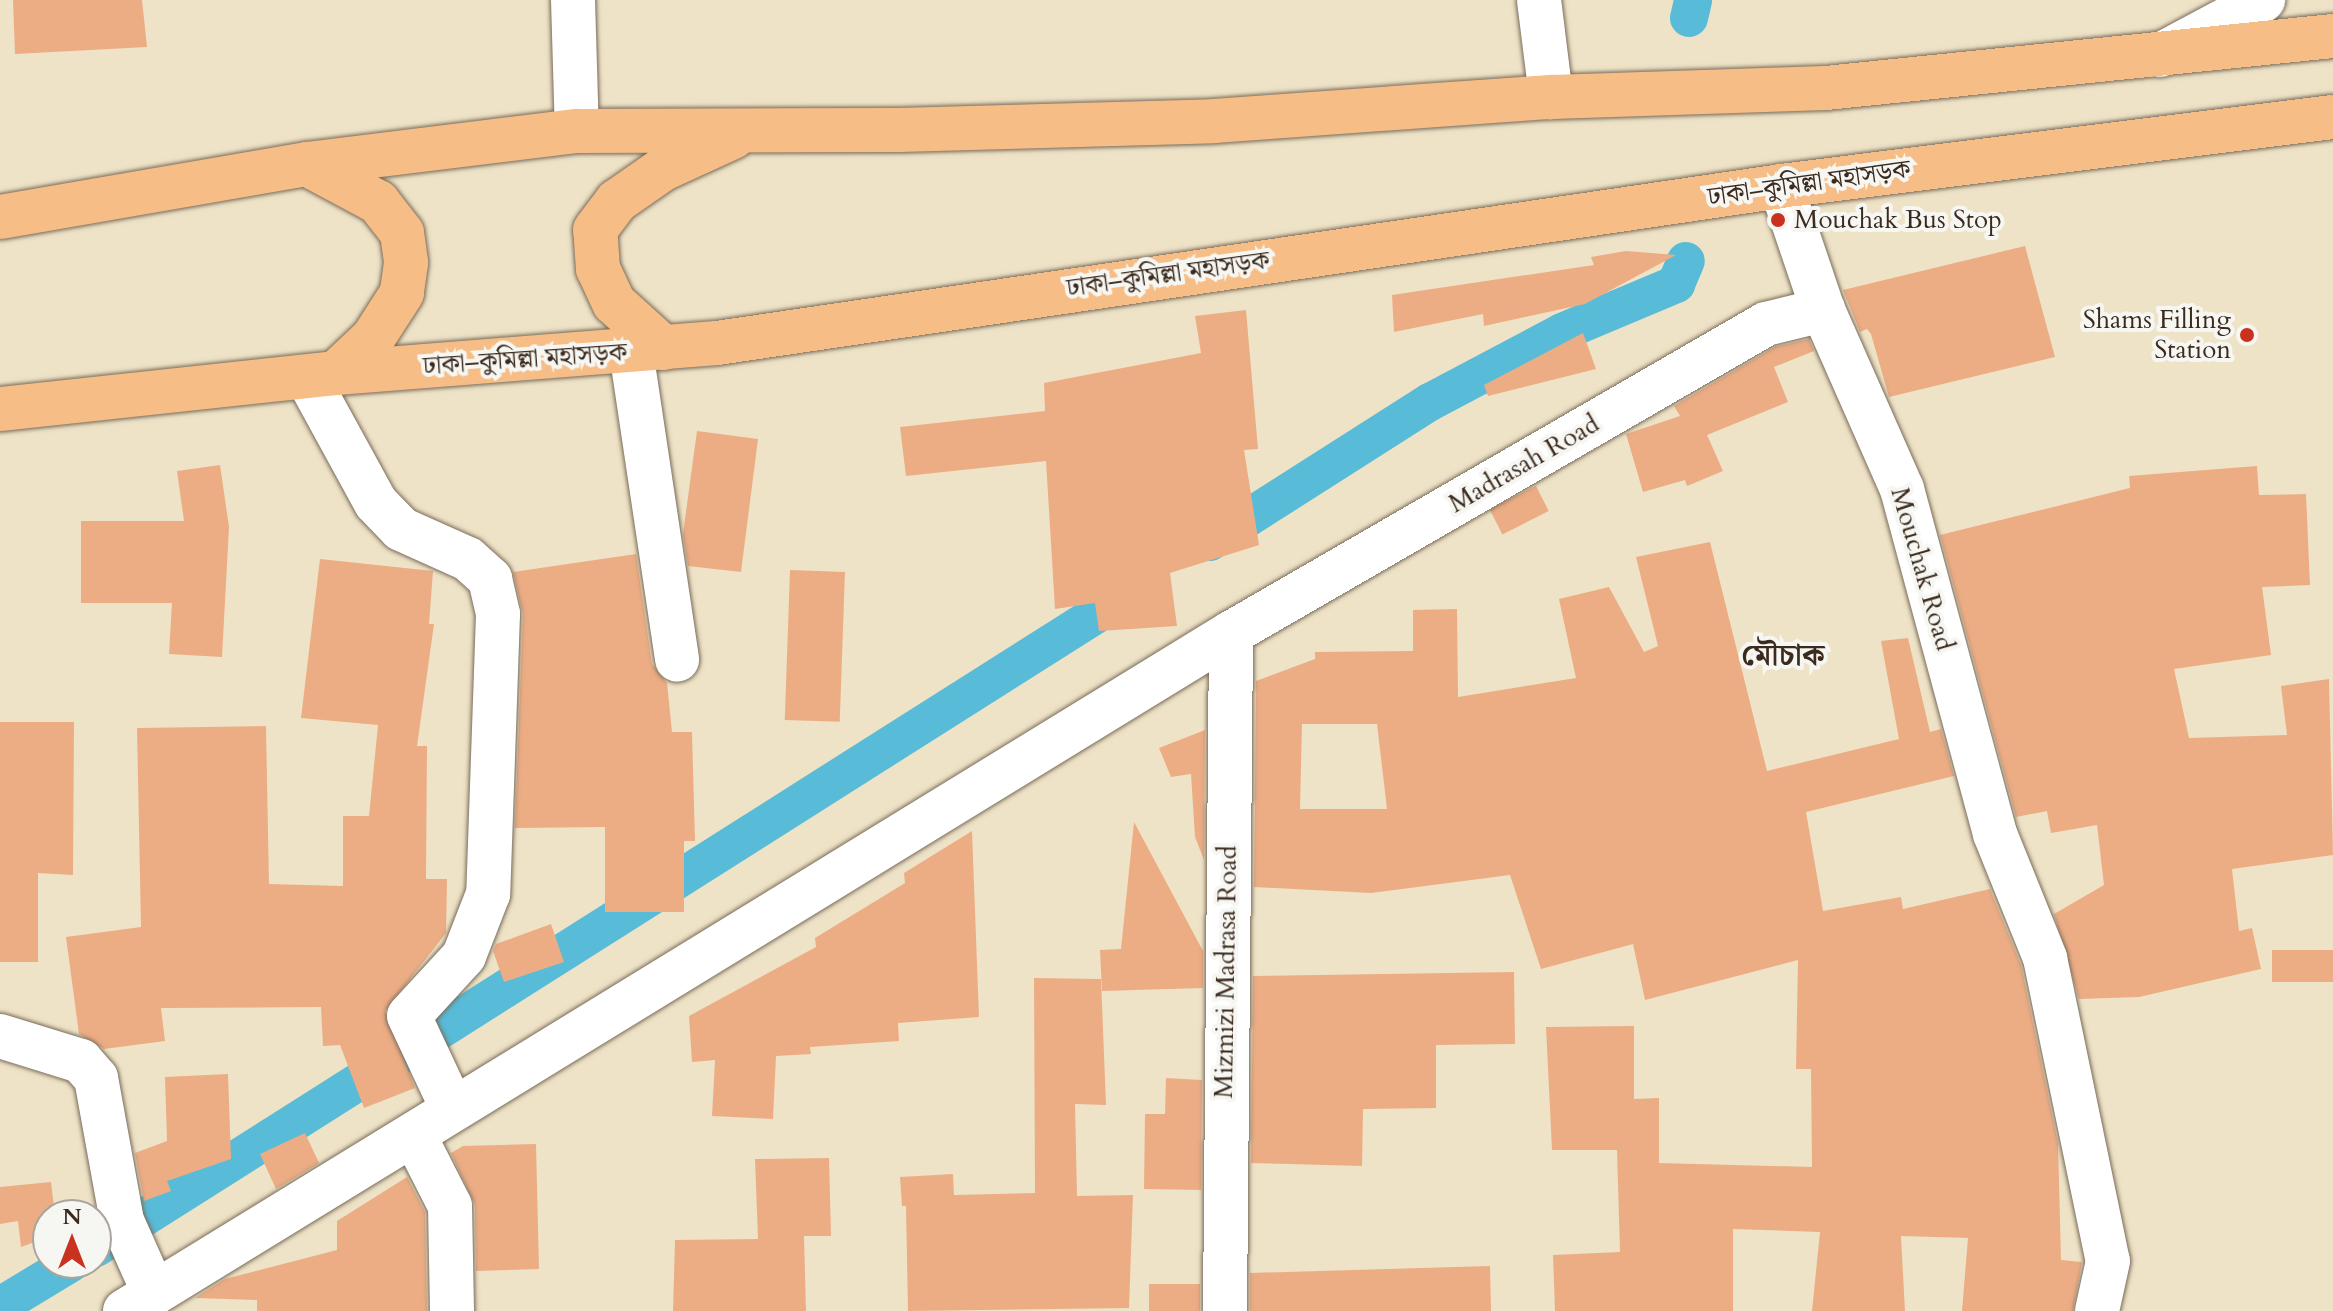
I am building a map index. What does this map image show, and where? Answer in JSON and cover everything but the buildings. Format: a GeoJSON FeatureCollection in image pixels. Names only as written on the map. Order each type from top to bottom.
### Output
{"type":"FeatureCollection","features":[{"type":"Feature","properties":{"kind":"highway"},"geometry":{"type":"LineString","coordinates":[[0,217],[307,164],[577,131],[746,131],[1214,121],[1551,97],[1826,88],[2333,36]]}},
{"type":"Feature","properties":{"kind":"highway","name":"ঢাকা–কুমিল্লা মহাসড়ক"},"geometry":{"type":"LineString","coordinates":[[0,409],[322,376],[648,350],[1781,186],[2333,117]]}},
{"type":"Feature","properties":{"kind":"highway"},"geometry":{"type":"LineString","coordinates":[[648,350],[614,303],[598,269],[595,230],[617,201],[663,169],[746,131]]}},
{"type":"Feature","properties":{"kind":"highway"},"geometry":{"type":"LineString","coordinates":[[307,164],[378,202],[402,233],[406,263],[402,293],[373,338],[322,376]]}},
{"type":"Feature","properties":{"kind":"street"},"geometry":{"type":"LineString","coordinates":[[573,0],[577,131]]}},
{"type":"Feature","properties":{"kind":"street"},"geometry":{"type":"LineString","coordinates":[[1539,0],[1551,97]]}},
{"type":"Feature","properties":{"kind":"street"},"geometry":{"type":"LineString","coordinates":[[2158,56],[2263,0]]}},
{"type":"Feature","properties":{"kind":"street","name":"Mouchak Road"},"geometry":{"type":"LineString","coordinates":[[1781,186],[1823,310],[1902,489],[1995,834],[2045,958],[2108,1261],[2097,1311]]}},
{"type":"Feature","properties":{"kind":"street","name":"Madrasah Road"},"geometry":{"type":"LineString","coordinates":[[134,1271],[415,1137],[452,1108],[1231,633],[1766,324],[1823,310]]}},
{"type":"Feature","properties":{"kind":"street"},"geometry":{"type":"LineString","coordinates":[[648,350],[677,660]]}},
{"type":"Feature","properties":{"kind":"street"},"geometry":{"type":"LineString","coordinates":[[322,376],[376,503],[401,529],[468,559],[490,579],[498,614],[488,894],[464,956],[409,1016],[452,1108]]}},
{"type":"Feature","properties":{"kind":"street","name":"Mizmizi Madrasa Road"},"geometry":{"type":"LineString","coordinates":[[1225,1311],[1231,633]]}},
{"type":"Feature","properties":{"kind":"street"},"geometry":{"type":"LineString","coordinates":[[0,1036],[81,1061],[96,1078],[134,1271]]}},
{"type":"Feature","properties":{"kind":"street"},"geometry":{"type":"LineString","coordinates":[[415,1137],[450,1206],[452,1311]]}},
{"type":"Feature","properties":{"kind":"waterway"},"geometry":{"type":"LineString","coordinates":[[1689,18],[1693,0]]}},
{"type":"Feature","properties":{"kind":"waterway"},"geometry":{"type":"LineString","coordinates":[[1210,542],[1430,402],[1562,332],[1676,284],[1686,261]]}},
{"type":"Feature","properties":{"kind":"waterway"},"geometry":{"type":"LineString","coordinates":[[112,1238],[1141,586]]}},
{"type":"Feature","properties":{"kind":"waterway"},"geometry":{"type":"LineString","coordinates":[[0,1306],[45,1279]]}},
{"type":"Feature","properties":{"kind":"place","name":"Mouchak Bus Stop"},"geometry":{"type":"Point","coordinates":[1778,220]}},
{"type":"Feature","properties":{"kind":"place","name":"Shams Filling Station"},"geometry":{"type":"Point","coordinates":[2247,335]}},
{"type":"Feature","properties":{"kind":"district","name":"মৌচাক"},"geometry":{"type":"Point","coordinates":[1783,656]}}]}
